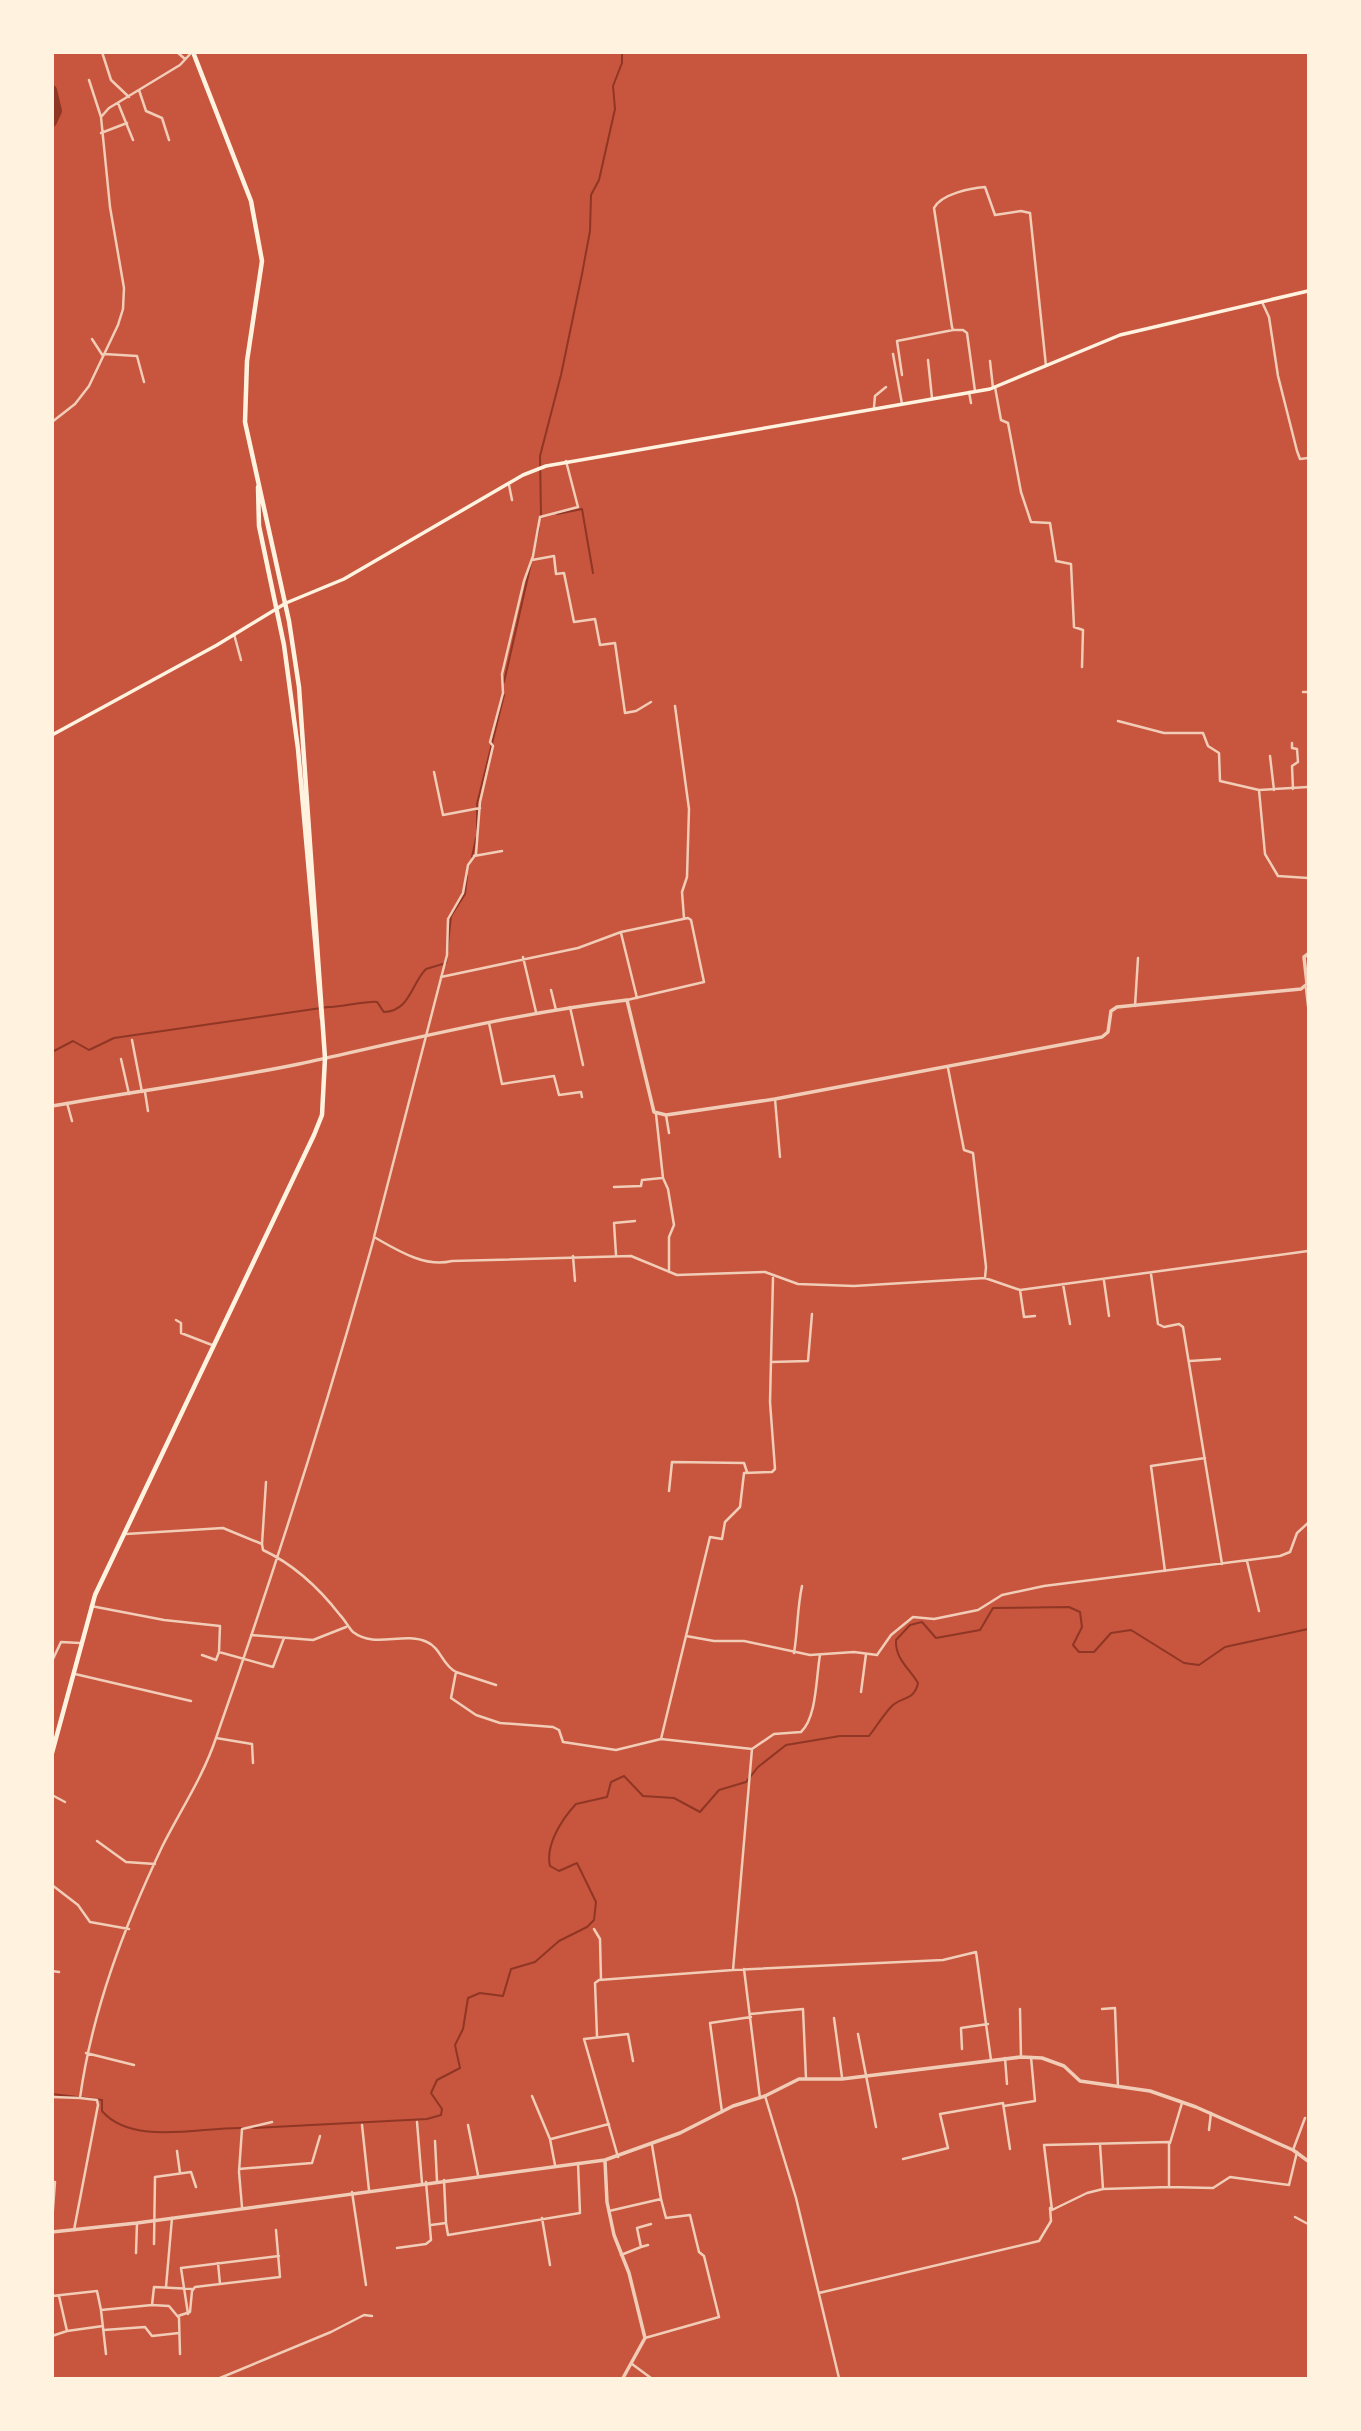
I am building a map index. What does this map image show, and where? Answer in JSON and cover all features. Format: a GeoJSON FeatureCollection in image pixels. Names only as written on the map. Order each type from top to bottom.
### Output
{"type":"FeatureCollection","features":[{"type":"Feature","properties":{"kind":"main road"},"geometry":{"type":"LineString","coordinates":[[52,1752],[91,1606],[318,1125],[324,1094],[325,1058],[299,687],[286,603],[245,422],[247,361],[262,272],[258,230],[251,201],[193,52]]}},
{"type":"Feature","properties":{"kind":"main road"},"geometry":{"type":"LineString","coordinates":[[52,735],[234,635],[286,603],[344,579],[534,470],[566,461],[969,393],[994,387],[1120,335],[1308,290]]}},
{"type":"Feature","properties":{"kind":"main road"},"geometry":{"type":"LineString","coordinates":[[258,485],[259,526],[290,677],[316,982],[322,1020]]}},
{"type":"Feature","properties":{"kind":"street"},"geometry":{"type":"LineString","coordinates":[[102,52],[111,80],[129,97]]}},
{"type":"Feature","properties":{"kind":"street"},"geometry":{"type":"LineString","coordinates":[[177,52],[185,59]]}},
{"type":"Feature","properties":{"kind":"street"},"geometry":{"type":"LineString","coordinates":[[101,117],[193,52]]}},
{"type":"Feature","properties":{"kind":"street"},"geometry":{"type":"LineString","coordinates":[[52,422],[81,398],[118,325],[124,298],[101,117],[89,80]]}},
{"type":"Feature","properties":{"kind":"street"},"geometry":{"type":"LineString","coordinates":[[139,90],[146,111],[162,118],[169,140]]}},
{"type":"Feature","properties":{"kind":"street"},"geometry":{"type":"LineString","coordinates":[[118,103],[133,141]]}},
{"type":"Feature","properties":{"kind":"street"},"geometry":{"type":"LineString","coordinates":[[101,133],[127,123]]}},
{"type":"Feature","properties":{"kind":"street"},"geometry":{"type":"LineString","coordinates":[[953,330],[934,208],[938,201],[945,198],[985,187],[995,215],[1025,211],[1031,216],[1045,366]]}},
{"type":"Feature","properties":{"kind":"street"},"geometry":{"type":"LineString","coordinates":[[1262,301],[1269,317],[1276,366],[1297,451],[1300,459],[1308,458]]}},
{"type":"Feature","properties":{"kind":"street"},"geometry":{"type":"LineString","coordinates":[[902,375],[897,341],[953,330],[967,333],[975,391]]}},
{"type":"Feature","properties":{"kind":"street"},"geometry":{"type":"LineString","coordinates":[[92,339],[104,355]]}},
{"type":"Feature","properties":{"kind":"street"},"geometry":{"type":"LineString","coordinates":[[893,354],[901,404]]}},
{"type":"Feature","properties":{"kind":"street"},"geometry":{"type":"LineString","coordinates":[[104,355],[137,356],[144,382]]}},
{"type":"Feature","properties":{"kind":"street"},"geometry":{"type":"LineString","coordinates":[[928,360],[933,399]]}},
{"type":"Feature","properties":{"kind":"street"},"geometry":{"type":"LineString","coordinates":[[990,361],[1001,419],[1008,423],[1018,479],[1031,522],[1050,523],[1056,561],[1071,564],[1074,627],[1083,630],[1082,667]]}},
{"type":"Feature","properties":{"kind":"street"},"geometry":{"type":"LineString","coordinates":[[874,407],[875,396],[887,387]]}},
{"type":"Feature","properties":{"kind":"street"},"geometry":{"type":"LineString","coordinates":[[969,393],[971,403]]}},
{"type":"Feature","properties":{"kind":"street"},"geometry":{"type":"LineString","coordinates":[[80,2098],[86,2053],[107,1982],[155,1864],[216,1738],[344,1348],[447,955],[448,919],[463,893],[468,865],[474,856],[479,808],[493,746],[490,742],[503,693],[502,674],[541,515],[578,507],[566,461]]}},
{"type":"Feature","properties":{"kind":"street"},"geometry":{"type":"LineString","coordinates":[[509,485],[512,500]]}},
{"type":"Feature","properties":{"kind":"street"},"geometry":{"type":"LineString","coordinates":[[532,560],[554,556],[556,574],[565,573],[574,622],[596,619],[600,645],[615,643],[624,712],[635,712],[651,702]]}},
{"type":"Feature","properties":{"kind":"street"},"geometry":{"type":"LineString","coordinates":[[234,635],[241,660]]}},
{"type":"Feature","properties":{"kind":"street"},"geometry":{"type":"LineString","coordinates":[[1303,692],[1308,692]]}},
{"type":"Feature","properties":{"kind":"street"},"geometry":{"type":"LineString","coordinates":[[675,706],[689,809],[687,877],[681,892],[684,919]]}},
{"type":"Feature","properties":{"kind":"street"},"geometry":{"type":"LineString","coordinates":[[1118,721],[1164,733],[1203,733],[1208,746],[1220,755],[1220,781],[1259,790],[1308,787]]}},
{"type":"Feature","properties":{"kind":"street"},"geometry":{"type":"LineString","coordinates":[[1292,743],[1292,748],[1297,748],[1298,762],[1292,766],[1293,789]]}},
{"type":"Feature","properties":{"kind":"street"},"geometry":{"type":"LineString","coordinates":[[1270,756],[1274,790]]}},
{"type":"Feature","properties":{"kind":"street"},"geometry":{"type":"LineString","coordinates":[[434,772],[443,815],[479,808]]}},
{"type":"Feature","properties":{"kind":"street"},"geometry":{"type":"LineString","coordinates":[[1259,790],[1267,859],[1279,877],[1308,878]]}},
{"type":"Feature","properties":{"kind":"street"},"geometry":{"type":"LineString","coordinates":[[474,856],[502,851]]}},
{"type":"Feature","properties":{"kind":"street"},"geometry":{"type":"LineString","coordinates":[[52,1105],[144,1092],[325,1058],[536,1013],[627,1000],[704,982],[694,923],[684,919],[621,932],[578,948],[523,957],[441,977]]}},
{"type":"Feature","properties":{"kind":"street"},"geometry":{"type":"LineString","coordinates":[[621,932],[637,998]]}},
{"type":"Feature","properties":{"kind":"street"},"geometry":{"type":"LineString","coordinates":[[1308,954],[1304,957],[1308,1006]]}},
{"type":"Feature","properties":{"kind":"street"},"geometry":{"type":"LineString","coordinates":[[523,957],[536,1013]]}},
{"type":"Feature","properties":{"kind":"street"},"geometry":{"type":"LineString","coordinates":[[1135,1006],[1138,958]]}},
{"type":"Feature","properties":{"kind":"street"},"geometry":{"type":"LineString","coordinates":[[656,1114],[666,1115],[775,1099],[1104,1036],[1112,1010],[1152,1002],[1306,988]]}},
{"type":"Feature","properties":{"kind":"street"},"geometry":{"type":"LineString","coordinates":[[551,990],[556,1010]]}},
{"type":"Feature","properties":{"kind":"street"},"geometry":{"type":"LineString","coordinates":[[627,1000],[656,1114],[663,1178],[668,1189],[674,1225],[669,1237],[668,1272]]}},
{"type":"Feature","properties":{"kind":"street"},"geometry":{"type":"LineString","coordinates":[[570,1007],[583,1065]]}},
{"type":"Feature","properties":{"kind":"street"},"geometry":{"type":"LineString","coordinates":[[489,1023],[502,1084],[553,1075],[559,1095],[580,1092],[582,1097]]}},
{"type":"Feature","properties":{"kind":"street"},"geometry":{"type":"LineString","coordinates":[[132,1040],[148,1111]]}},
{"type":"Feature","properties":{"kind":"street"},"geometry":{"type":"LineString","coordinates":[[121,1059],[129,1094]]}},
{"type":"Feature","properties":{"kind":"street"},"geometry":{"type":"LineString","coordinates":[[948,1068],[964,1150],[973,1153],[984,1243],[985,1278]]}},
{"type":"Feature","properties":{"kind":"street"},"geometry":{"type":"LineString","coordinates":[[775,1099],[780,1157]]}},
{"type":"Feature","properties":{"kind":"street"},"geometry":{"type":"LineString","coordinates":[[67,1103],[72,1121]]}},
{"type":"Feature","properties":{"kind":"street"},"geometry":{"type":"LineString","coordinates":[[666,1115],[669,1133]]}},
{"type":"Feature","properties":{"kind":"street"},"geometry":{"type":"LineString","coordinates":[[614,1187],[641,1186],[642,1180],[663,1178]]}},
{"type":"Feature","properties":{"kind":"street"},"geometry":{"type":"LineString","coordinates":[[616,1256],[614,1223],[635,1221]]}},
{"type":"Feature","properties":{"kind":"street"},"geometry":{"type":"LineString","coordinates":[[374,1237],[428,1263],[439,1264],[452,1261],[616,1256],[639,1258],[668,1272],[704,1276],[765,1272],[799,1284],[855,1286],[985,1278],[1020,1290],[1308,1251]]}},
{"type":"Feature","properties":{"kind":"street"},"geometry":{"type":"LineString","coordinates":[[573,1256],[575,1281]]}},
{"type":"Feature","properties":{"kind":"street"},"geometry":{"type":"LineString","coordinates":[[1151,1274],[1158,1324],[1164,1327],[1182,1325],[1222,1565]]}},
{"type":"Feature","properties":{"kind":"street"},"geometry":{"type":"LineString","coordinates":[[661,1739],[710,1538],[722,1539],[725,1522],[740,1507],[743,1475],[747,1472],[772,1472],[776,1466],[771,1362],[773,1276]]}},
{"type":"Feature","properties":{"kind":"street"},"geometry":{"type":"LineString","coordinates":[[1104,1280],[1109,1316]]}},
{"type":"Feature","properties":{"kind":"street"},"geometry":{"type":"LineString","coordinates":[[1063,1284],[1070,1324]]}},
{"type":"Feature","properties":{"kind":"street"},"geometry":{"type":"LineString","coordinates":[[1020,1290],[1024,1316],[1035,1316]]}},
{"type":"Feature","properties":{"kind":"street"},"geometry":{"type":"LineString","coordinates":[[771,1362],[808,1361],[812,1314]]}},
{"type":"Feature","properties":{"kind":"street"},"geometry":{"type":"LineString","coordinates":[[176,1320],[181,1323],[181,1333],[214,1346]]}},
{"type":"Feature","properties":{"kind":"street"},"geometry":{"type":"LineString","coordinates":[[1190,1361],[1220,1359]]}},
{"type":"Feature","properties":{"kind":"street"},"geometry":{"type":"LineString","coordinates":[[1165,1571],[1151,1467],[1205,1458]]}},
{"type":"Feature","properties":{"kind":"street"},"geometry":{"type":"LineString","coordinates":[[669,1491],[672,1462],[744,1463],[747,1472]]}},
{"type":"Feature","properties":{"kind":"street"},"geometry":{"type":"LineString","coordinates":[[266,1482],[262,1550],[277,1556],[308,1581],[348,1626],[356,1633],[373,1639],[426,1641],[436,1649],[445,1665],[456,1672],[496,1685]]}},
{"type":"Feature","properties":{"kind":"street"},"geometry":{"type":"LineString","coordinates":[[686,1636],[714,1641],[744,1641],[794,1653],[880,1654],[891,1635],[913,1617],[933,1619],[978,1610],[1002,1595],[1035,1587],[1222,1565],[1286,1554],[1297,1533],[1308,1523]]}},
{"type":"Feature","properties":{"kind":"street"},"geometry":{"type":"LineString","coordinates":[[125,1534],[223,1528],[262,1544]]}},
{"type":"Feature","properties":{"kind":"street"},"geometry":{"type":"LineString","coordinates":[[1247,1561],[1259,1611]]}},
{"type":"Feature","properties":{"kind":"street"},"geometry":{"type":"LineString","coordinates":[[794,1653],[798,1627],[795,1618],[802,1586]]}},
{"type":"Feature","properties":{"kind":"street"},"geometry":{"type":"LineString","coordinates":[[91,1606],[163,1620],[220,1626],[216,1660],[202,1655]]}},
{"type":"Feature","properties":{"kind":"street"},"geometry":{"type":"LineString","coordinates":[[251,1634],[313,1640],[348,1626]]}},
{"type":"Feature","properties":{"kind":"street"},"geometry":{"type":"LineString","coordinates":[[219,1652],[275,1666],[284,1638]]}},
{"type":"Feature","properties":{"kind":"street"},"geometry":{"type":"LineString","coordinates":[[53,1659],[61,1642],[80,1643]]}},
{"type":"Feature","properties":{"kind":"street"},"geometry":{"type":"LineString","coordinates":[[861,1692],[866,1654]]}},
{"type":"Feature","properties":{"kind":"street"},"geometry":{"type":"LineString","coordinates":[[456,1672],[450,1698],[482,1718],[553,1727],[559,1730],[563,1742],[587,1748],[634,1748],[661,1739],[752,1749],[762,1745],[770,1736],[804,1730],[820,1655]]}},
{"type":"Feature","properties":{"kind":"street"},"geometry":{"type":"LineString","coordinates":[[72,1674],[191,1701]]}},
{"type":"Feature","properties":{"kind":"street"},"geometry":{"type":"LineString","coordinates":[[216,1738],[253,1744],[253,1763]]}},
{"type":"Feature","properties":{"kind":"street"},"geometry":{"type":"LineString","coordinates":[[733,1970],[752,1749]]}},
{"type":"Feature","properties":{"kind":"street"},"geometry":{"type":"LineString","coordinates":[[52,1795],[65,1802]]}},
{"type":"Feature","properties":{"kind":"street"},"geometry":{"type":"LineString","coordinates":[[97,1842],[127,1862],[155,1864]]}},
{"type":"Feature","properties":{"kind":"street"},"geometry":{"type":"LineString","coordinates":[[52,1885],[78,1905],[90,1922],[129,1929]]}},
{"type":"Feature","properties":{"kind":"street"},"geometry":{"type":"LineString","coordinates":[[594,1929],[600,1939],[601,1980]]}},
{"type":"Feature","properties":{"kind":"street"},"geometry":{"type":"LineString","coordinates":[[597,2036],[595,1983],[601,1980],[744,1969],[943,1960],[976,1952],[991,2060]]}},
{"type":"Feature","properties":{"kind":"street"},"geometry":{"type":"LineString","coordinates":[[744,1969],[760,2098]]}},
{"type":"Feature","properties":{"kind":"street"},"geometry":{"type":"LineString","coordinates":[[52,1971],[59,1972]]}},
{"type":"Feature","properties":{"kind":"street"},"geometry":{"type":"LineString","coordinates":[[1101,2008],[1115,2009],[1119,2083]]}},
{"type":"Feature","properties":{"kind":"street"},"geometry":{"type":"LineString","coordinates":[[721,2111],[710,2024],[750,2015],[803,2009],[806,2078]]}},
{"type":"Feature","properties":{"kind":"street"},"geometry":{"type":"LineString","coordinates":[[1020,2009],[1021,2057]]}},
{"type":"Feature","properties":{"kind":"street"},"geometry":{"type":"LineString","coordinates":[[835,2018],[842,2076]]}},
{"type":"Feature","properties":{"kind":"street"},"geometry":{"type":"LineString","coordinates":[[962,2049],[961,2028],[988,2024]]}},
{"type":"Feature","properties":{"kind":"street"},"geometry":{"type":"LineString","coordinates":[[617,2156],[584,2040],[597,2036],[628,2034],[633,2061]]}},
{"type":"Feature","properties":{"kind":"street"},"geometry":{"type":"LineString","coordinates":[[858,2034],[876,2127]]}},
{"type":"Feature","properties":{"kind":"street"},"geometry":{"type":"LineString","coordinates":[[86,2053],[134,2065]]}},
{"type":"Feature","properties":{"kind":"street"},"geometry":{"type":"LineString","coordinates":[[52,2232],[605,2160],[652,2145],[721,2111],[806,2078],[866,2076],[1021,2057],[1065,2066],[1080,2081],[1119,2083],[1183,2102],[1295,2151],[1308,2161]]}},
{"type":"Feature","properties":{"kind":"street"},"geometry":{"type":"LineString","coordinates":[[903,2159],[948,2148],[940,2114],[1003,2103],[1004,2106],[1035,2101],[1031,2057]]}},
{"type":"Feature","properties":{"kind":"street"},"geometry":{"type":"LineString","coordinates":[[1005,2058],[1007,2084]]}},
{"type":"Feature","properties":{"kind":"street"},"geometry":{"type":"LineString","coordinates":[[532,2096],[550,2139],[555,2166]]}},
{"type":"Feature","properties":{"kind":"street"},"geometry":{"type":"LineString","coordinates":[[765,2096],[796,2198],[839,2378]]}},
{"type":"Feature","properties":{"kind":"street"},"geometry":{"type":"LineString","coordinates":[[52,2097],[97,2100],[98,2105],[74,2230]]}},
{"type":"Feature","properties":{"kind":"street"},"geometry":{"type":"LineString","coordinates":[[1169,2186],[1170,2143],[1183,2102]]}},
{"type":"Feature","properties":{"kind":"street"},"geometry":{"type":"LineString","coordinates":[[1004,2106],[1010,2149]]}},
{"type":"Feature","properties":{"kind":"street"},"geometry":{"type":"LineString","coordinates":[[1209,2130],[1211,2113]]}},
{"type":"Feature","properties":{"kind":"street"},"geometry":{"type":"LineString","coordinates":[[1050,2208],[1055,2210],[1087,2193],[1104,2189],[1169,2186],[1213,2188],[1230,2178],[1289,2185],[1305,2118]]}},
{"type":"Feature","properties":{"kind":"street"},"geometry":{"type":"LineString","coordinates":[[242,2207],[239,2169],[243,2127],[272,2122]]}},
{"type":"Feature","properties":{"kind":"street"},"geometry":{"type":"LineString","coordinates":[[397,2248],[426,2244],[431,2240],[417,2122]]}},
{"type":"Feature","properties":{"kind":"street"},"geometry":{"type":"LineString","coordinates":[[550,2139],[609,2124]]}},
{"type":"Feature","properties":{"kind":"street"},"geometry":{"type":"LineString","coordinates":[[362,2125],[369,2190]]}},
{"type":"Feature","properties":{"kind":"street"},"geometry":{"type":"LineString","coordinates":[[468,2125],[478,2175]]}},
{"type":"Feature","properties":{"kind":"street"},"geometry":{"type":"LineString","coordinates":[[239,2169],[312,2164],[320,2136]]}},
{"type":"Feature","properties":{"kind":"street"},"geometry":{"type":"LineString","coordinates":[[435,2141],[437,2181]]}},
{"type":"Feature","properties":{"kind":"street"},"geometry":{"type":"LineString","coordinates":[[819,2292],[1039,2241],[1052,2221],[1044,2145],[1170,2143]]}},
{"type":"Feature","properties":{"kind":"street"},"geometry":{"type":"LineString","coordinates":[[1100,2144],[1104,2189]]}},
{"type":"Feature","properties":{"kind":"street"},"geometry":{"type":"LineString","coordinates":[[645,2338],[719,2317],[704,2256],[699,2252],[690,2215],[666,2218],[652,2145]]}},
{"type":"Feature","properties":{"kind":"street"},"geometry":{"type":"LineString","coordinates":[[177,2151],[180,2173]]}},
{"type":"Feature","properties":{"kind":"street"},"geometry":{"type":"LineString","coordinates":[[605,2160],[609,2211],[645,2338],[623,2378]]}},
{"type":"Feature","properties":{"kind":"street"},"geometry":{"type":"LineString","coordinates":[[444,2180],[448,2235],[581,2213],[578,2163]]}},
{"type":"Feature","properties":{"kind":"street"},"geometry":{"type":"LineString","coordinates":[[154,2245],[155,2177],[192,2173],[196,2187]]}},
{"type":"Feature","properties":{"kind":"street"},"geometry":{"type":"LineString","coordinates":[[52,2221],[55,2182]]}},
{"type":"Feature","properties":{"kind":"street"},"geometry":{"type":"LineString","coordinates":[[352,2192],[366,2285]]}},
{"type":"Feature","properties":{"kind":"street"},"geometry":{"type":"LineString","coordinates":[[609,2211],[661,2199]]}},
{"type":"Feature","properties":{"kind":"street"},"geometry":{"type":"LineString","coordinates":[[1296,2217],[1308,2224]]}},
{"type":"Feature","properties":{"kind":"street"},"geometry":{"type":"LineString","coordinates":[[166,2287],[172,2218]]}},
{"type":"Feature","properties":{"kind":"street"},"geometry":{"type":"LineString","coordinates":[[542,2218],[550,2265]]}},
{"type":"Feature","properties":{"kind":"street"},"geometry":{"type":"LineString","coordinates":[[136,2253],[137,2223]]}},
{"type":"Feature","properties":{"kind":"street"},"geometry":{"type":"LineString","coordinates":[[431,2225],[446,2223]]}},
{"type":"Feature","properties":{"kind":"street"},"geometry":{"type":"LineString","coordinates":[[641,2247],[637,2228],[651,2224]]}},
{"type":"Feature","properties":{"kind":"street"},"geometry":{"type":"LineString","coordinates":[[152,2305],[152,2288],[193,2289],[280,2277],[276,2230]]}},
{"type":"Feature","properties":{"kind":"street"},"geometry":{"type":"LineString","coordinates":[[621,2255],[648,2245]]}},
{"type":"Feature","properties":{"kind":"street"},"geometry":{"type":"LineString","coordinates":[[188,2314],[181,2268],[279,2256]]}},
{"type":"Feature","properties":{"kind":"street"},"geometry":{"type":"LineString","coordinates":[[218,2263],[220,2284]]}},
{"type":"Feature","properties":{"kind":"street"},"geometry":{"type":"LineString","coordinates":[[177,2316],[188,2314],[191,2310],[193,2289]]}},
{"type":"Feature","properties":{"kind":"street"},"geometry":{"type":"LineString","coordinates":[[52,2296],[97,2291],[106,2354]]}},
{"type":"Feature","properties":{"kind":"street"},"geometry":{"type":"LineString","coordinates":[[59,2296],[67,2330]]}},
{"type":"Feature","properties":{"kind":"street"},"geometry":{"type":"LineString","coordinates":[[101,2311],[152,2305],[169,2306],[177,2316],[180,2354]]}},
{"type":"Feature","properties":{"kind":"street"},"geometry":{"type":"LineString","coordinates":[[220,2378],[331,2332],[364,2315],[372,2316]]}},
{"type":"Feature","properties":{"kind":"street"},"geometry":{"type":"LineString","coordinates":[[52,2336],[67,2330],[145,2327],[152,2336],[179,2333]]}},
{"type":"Feature","properties":{"kind":"street"},"geometry":{"type":"LineString","coordinates":[[632,2364],[651,2378]]}},
{"type":"Feature","properties":{"kind":"waterway"},"geometry":{"type":"LineString","coordinates":[[541,515],[540,456],[561,375],[582,274],[590,231],[591,195],[599,180],[615,109],[613,86],[622,63],[622,52]]}},
{"type":"Feature","properties":{"kind":"waterway"},"geometry":{"type":"LineString","coordinates":[[52,90],[57,111],[52,122]]}},
{"type":"Feature","properties":{"kind":"waterway"},"geometry":{"type":"LineString","coordinates":[[557,514],[582,509],[593,573]]}},
{"type":"Feature","properties":{"kind":"waterway"},"geometry":{"type":"LineString","coordinates":[[504,682],[539,528]]}},
{"type":"Feature","properties":{"kind":"waterway"},"geometry":{"type":"LineString","coordinates":[[477,829],[477,804],[504,695]]}},
{"type":"Feature","properties":{"kind":"waterway"},"geometry":{"type":"LineString","coordinates":[[472,857],[476,838]]}},
{"type":"Feature","properties":{"kind":"waterway"},"geometry":{"type":"LineString","coordinates":[[52,1052],[73,1041],[89,1050],[114,1038],[328,1007],[377,1002],[384,1012],[393,1010],[405,1002],[426,969],[446,963],[451,916],[465,894],[467,876]]}},
{"type":"Feature","properties":{"kind":"waterway"},"geometry":{"type":"LineString","coordinates":[[253,2128],[427,2119],[441,2115],[442,2109],[431,2093],[437,2080],[460,2068],[455,2045],[463,2029],[468,1998],[480,1993],[503,1996],[511,1969],[535,1962],[559,1941],[587,1927],[594,1920],[596,1902],[577,1863],[559,1871],[550,1866],[552,1841],[565,1817],[576,1804],[607,1797],[611,1782],[624,1776],[643,1796],[674,1798],[700,1812],[719,1790],[746,1782],[758,1767],[786,1745],[840,1736],[869,1736],[890,1708],[910,1696],[916,1689],[918,1683],[900,1658],[896,1647],[896,1640],[910,1625],[922,1622],[936,1638],[980,1630],[993,1608],[1069,1607],[1080,1612],[1082,1627],[1073,1645],[1079,1652],[1094,1652],[1111,1633],[1131,1630],[1184,1663],[1199,1665],[1225,1647],[1308,1629]]}},
{"type":"Feature","properties":{"kind":"waterway"},"geometry":{"type":"LineString","coordinates":[[52,2094],[102,2100],[102,2111],[115,2122],[132,2129],[169,2132],[244,2128]]}}]}
